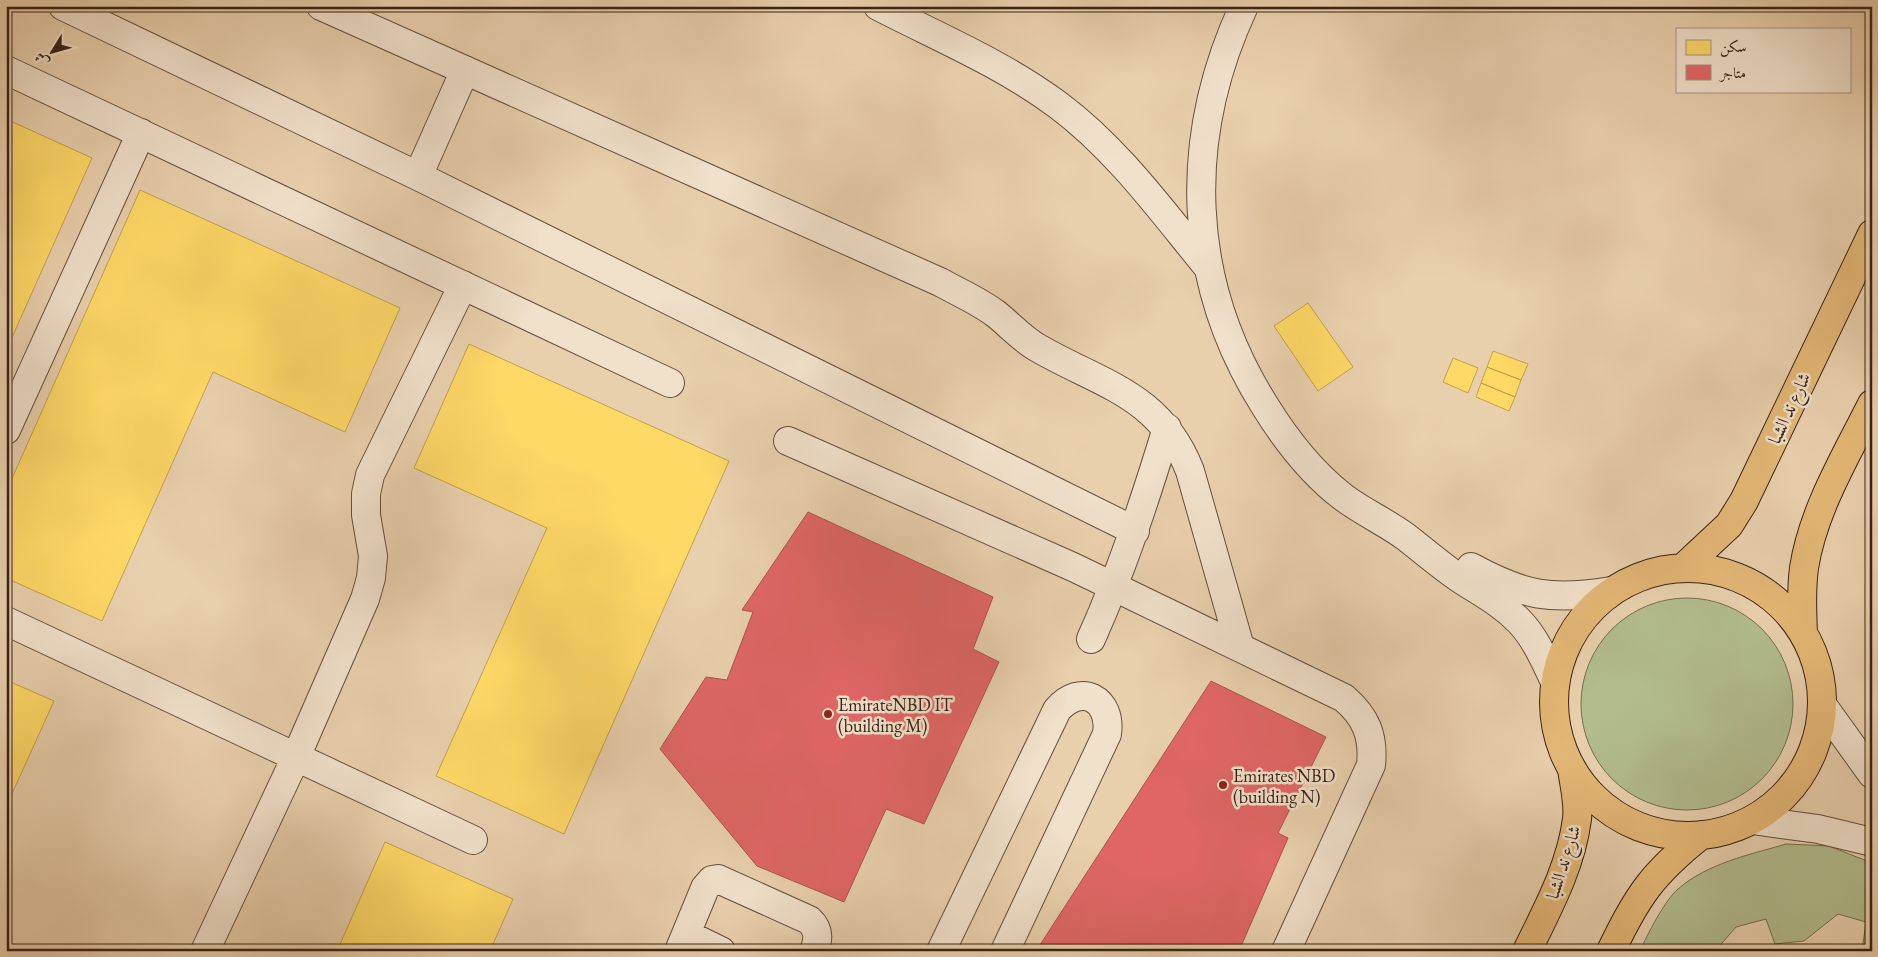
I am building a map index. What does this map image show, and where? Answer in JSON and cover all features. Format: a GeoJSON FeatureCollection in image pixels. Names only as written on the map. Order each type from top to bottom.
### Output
{"type":"FeatureCollection","features":[{"type":"Feature","properties":{"kind":"main road","name":"شارع ند الشبا"},"geometry":{"type":"LineString","coordinates":[[1684,567],[1729,525],[1744,501],[1872,234]]}},
{"type":"Feature","properties":{"kind":"main road"},"geometry":{"type":"LineString","coordinates":[[1803,633],[1804,569],[1810,538],[1821,508],[1872,404]]}},
{"type":"Feature","properties":{"kind":"main road"},"geometry":{"type":"LineString","coordinates":[[1684,567],[1712,569],[1740,577],[1765,591],[1787,610],[1803,633],[1817,663],[1823,706],[1814,749],[1802,774],[1784,796],[1759,821],[1701,835],[1670,835],[1640,827],[1614,813],[1590,793],[1572,769],[1556,727],[1555,682],[1565,647],[1584,616],[1611,591],[1634,578],[1658,570],[1684,567]]}},
{"type":"Feature","properties":{"kind":"main road","name":"شارع ند الشبا"},"geometry":{"type":"LineString","coordinates":[[1527,951],[1562,876],[1571,845],[1577,817],[1572,769]]}},
{"type":"Feature","properties":{"kind":"main road"},"geometry":{"type":"LineString","coordinates":[[1611,951],[1634,904],[1651,880],[1672,858],[1701,835]]}},
{"type":"Feature","properties":{"kind":"street"},"geometry":{"type":"LineString","coordinates":[[63,6],[418,176],[1135,530]]}},
{"type":"Feature","properties":{"kind":"street"},"geometry":{"type":"LineString","coordinates":[[321,6],[940,282],[995,313],[1037,347],[1131,397],[1151,411],[1168,428],[1181,449],[1190,471],[1240,647]]}},
{"type":"Feature","properties":{"kind":"street"},"geometry":{"type":"LineString","coordinates":[[878,6],[998,68],[1058,105],[1112,153],[1207,266]]}},
{"type":"Feature","properties":{"kind":"street"},"geometry":{"type":"LineString","coordinates":[[1244,6],[1227,43],[1207,116],[1200,191],[1207,266],[1217,304],[1235,352],[1276,424],[1296,450],[1343,497],[1406,537],[1452,573],[1504,606],[1535,640],[1555,682]]}},
{"type":"Feature","properties":{"kind":"street"},"geometry":{"type":"LineString","coordinates":[[6,70],[670,383]]}},
{"type":"Feature","properties":{"kind":"street"},"geometry":{"type":"LineString","coordinates":[[418,176],[465,70]]}},
{"type":"Feature","properties":{"kind":"street"},"geometry":{"type":"LineString","coordinates":[[6,430],[141,133]]}},
{"type":"Feature","properties":{"kind":"street"},"geometry":{"type":"LineString","coordinates":[[205,951],[296,757],[367,592],[373,556],[366,515],[366,494],[370,475],[463,285]]}},
{"type":"Feature","properties":{"kind":"street"},"geometry":{"type":"LineString","coordinates":[[1092,639],[1135,530],[1168,428]]}},
{"type":"Feature","properties":{"kind":"street"},"geometry":{"type":"LineString","coordinates":[[788,441],[1114,587],[1344,698],[1365,720],[1371,734],[1372,765],[1286,951]]}},
{"type":"Feature","properties":{"kind":"street"},"geometry":{"type":"LineString","coordinates":[[1406,537],[1438,549],[1494,580],[1520,590],[1547,596],[1574,597],[1611,591]]}},
{"type":"Feature","properties":{"kind":"street"},"geometry":{"type":"LineString","coordinates":[[6,620],[473,840]]}},
{"type":"Feature","properties":{"kind":"street"},"geometry":{"type":"LineString","coordinates":[[940,951],[1057,710],[1066,699],[1079,695],[1094,698],[1104,707],[1109,720],[1107,734],[1005,951]]}},
{"type":"Feature","properties":{"kind":"street"},"geometry":{"type":"LineString","coordinates":[[1823,706],[1872,774]]}},
{"type":"Feature","properties":{"kind":"street"},"geometry":{"type":"LineString","coordinates":[[1759,821],[1818,829],[1872,842]]}},
{"type":"Feature","properties":{"kind":"street"},"geometry":{"type":"LineString","coordinates":[[721,951],[683,942],[705,888],[712,880],[718,878],[809,920],[816,929],[818,936],[814,951]]}},
{"type":"Feature","properties":{"kind":"green space"},"geometry":{"type":"Polygon","coordinates":[[[1677,598],[1697,598],[1718,602],[1737,610],[1762,629],[1775,645],[1785,663],[1791,683],[1793,704],[1791,725],[1785,745],[1775,763],[1762,779],[1737,798],[1718,806],[1697,810],[1677,810],[1656,806],[1637,798],[1620,786],[1605,771],[1593,754],[1585,735],[1581,714],[1581,694],[1585,673],[1593,654],[1605,637],[1620,622],[1637,610],[1656,602],[1677,598]]]}},
{"type":"Feature","properties":{"kind":"green space"},"geometry":{"type":"Polygon","coordinates":[[[1786,844],[1829,846],[1872,863],[1872,951],[1862,951],[1866,922],[1838,914],[1804,941],[1775,944],[1766,919],[1736,927],[1715,951],[1640,951],[1662,909],[1673,894],[1690,880],[1729,861],[1786,844]]]}},
{"type":"Feature","properties":{"kind":"building: سكن"},"geometry":{"type":"Polygon","coordinates":[[[6,119],[92,158],[6,351],[6,119]]]}},
{"type":"Feature","properties":{"kind":"building: سكن"},"geometry":{"type":"Polygon","coordinates":[[[140,190],[400,308],[345,432],[213,372],[102,621],[6,578],[6,492],[140,190]]]}},
{"type":"Feature","properties":{"kind":"building: سكن"},"geometry":{"type":"Polygon","coordinates":[[[1308,303],[1353,367],[1318,391],[1274,326],[1308,303]]]}},
{"type":"Feature","properties":{"kind":"building: سكن"},"geometry":{"type":"Polygon","coordinates":[[[469,344],[729,461],[564,834],[436,776],[547,528],[414,468],[469,344]]]}},
{"type":"Feature","properties":{"kind":"building: سكن"},"geometry":{"type":"Polygon","coordinates":[[[1493,351],[1528,364],[1521,380],[1487,367],[1493,351]]]}},
{"type":"Feature","properties":{"kind":"building: سكن"},"geometry":{"type":"Polygon","coordinates":[[[1453,358],[1478,368],[1468,393],[1443,382],[1453,358]]]}},
{"type":"Feature","properties":{"kind":"building: سكن"},"geometry":{"type":"Polygon","coordinates":[[[1487,367],[1521,380],[1515,397],[1481,383],[1487,367]]]}},
{"type":"Feature","properties":{"kind":"building: سكن"},"geometry":{"type":"Polygon","coordinates":[[[1481,383],[1515,397],[1509,411],[1476,397],[1481,383]]]}},
{"type":"Feature","properties":{"kind":"building: سكن"},"geometry":{"type":"Polygon","coordinates":[[[6,680],[54,701],[6,807],[6,680]]]}},
{"type":"Feature","properties":{"kind":"building: سكن"},"geometry":{"type":"Polygon","coordinates":[[[385,842],[513,899],[490,951],[337,951],[385,842]]]}},
{"type":"Feature","properties":{"kind":"building: متاجر","name":"EmirateNBD IT (building M)"},"geometry":{"type":"Polygon","coordinates":[[[808,512],[993,597],[973,649],[999,662],[924,824],[886,809],[844,902],[757,866],[660,749],[706,677],[727,680],[753,612],[742,610],[808,512]]]}},
{"type":"Feature","properties":{"kind":"building: متاجر","name":"Emirates NBD (building N)"},"geometry":{"type":"Polygon","coordinates":[[[1211,681],[1326,737],[1278,833],[1288,838],[1239,951],[1036,951],[1211,681]]]}},
{"type":"Feature","properties":{"kind":"place","name":"EmirateNBD IT (building M)"},"geometry":{"type":"Point","coordinates":[828,714]}},
{"type":"Feature","properties":{"kind":"place","name":"Emirates NBD (building N)"},"geometry":{"type":"Point","coordinates":[1223,785]}}]}
